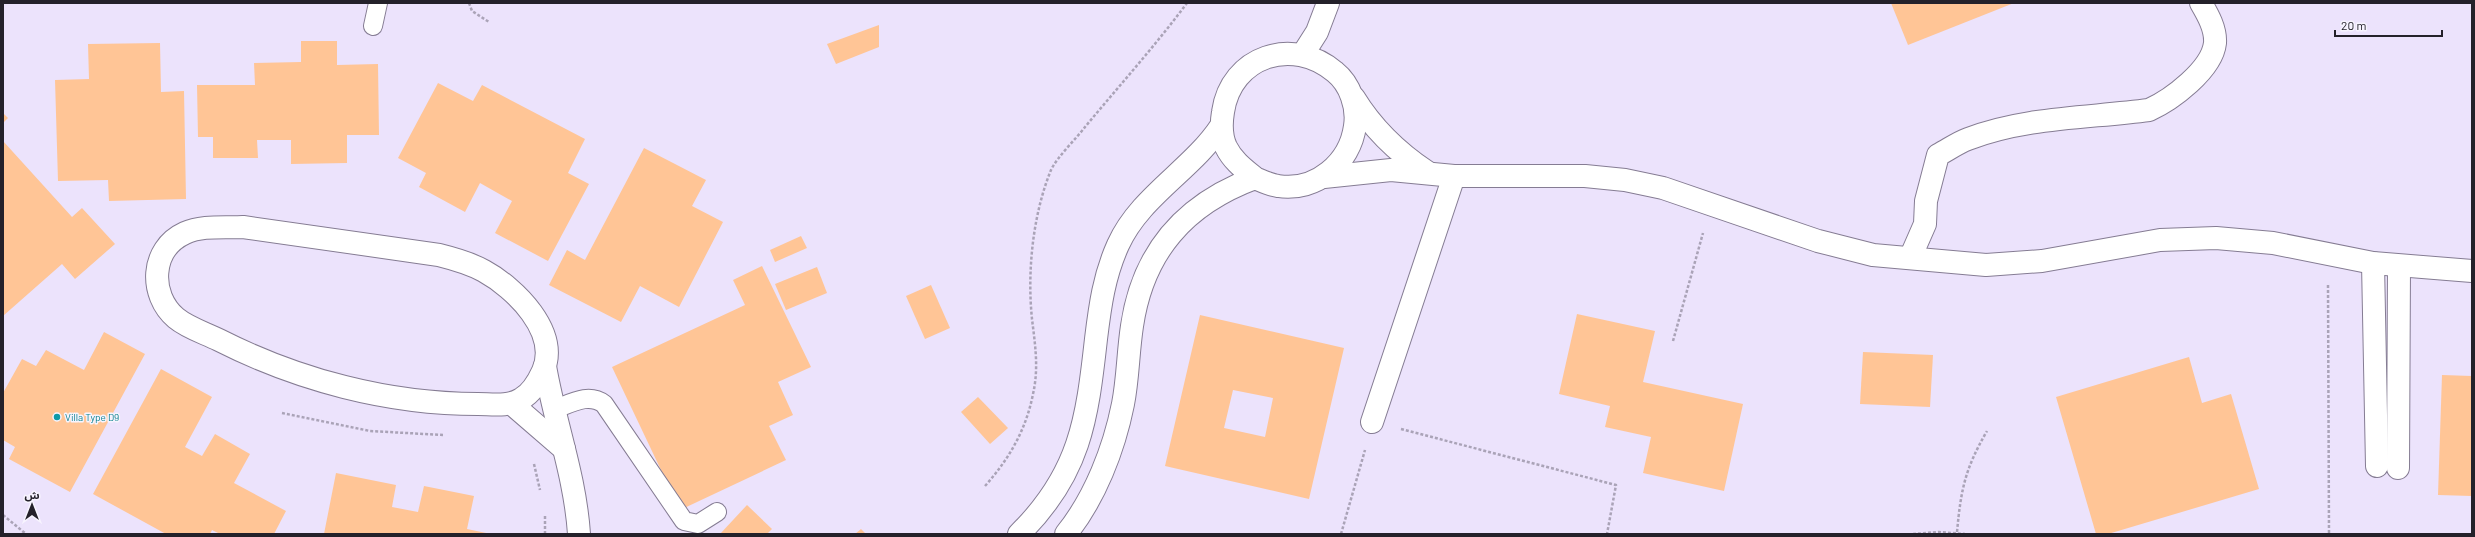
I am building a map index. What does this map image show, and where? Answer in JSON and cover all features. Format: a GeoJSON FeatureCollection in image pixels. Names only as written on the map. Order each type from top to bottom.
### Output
{"type":"FeatureCollection","features":[{"type":"Feature","properties":{"kind":"street"},"geometry":{"type":"LineString","coordinates":[[1303,54],[1317,32],[1328,3]]}},
{"type":"Feature","properties":{"kind":"street"},"geometry":{"type":"LineString","coordinates":[[1911,256],[1925,224],[1926,201],[1938,155],[1966,139],[1996,129],[2032,123],[2149,110],[2166,102],[2193,79],[2207,63],[2215,44],[2210,19],[2201,3]]}},
{"type":"Feature","properties":{"kind":"street"},"geometry":{"type":"LineString","coordinates":[[1427,172],[1391,146],[1376,130],[1351,95],[1340,76],[1329,67],[1303,54],[1271,54],[1244,69],[1225,95],[1221,126],[1226,147],[1238,165],[1255,178],[1278,186],[1302,186],[1324,177],[1385,170],[1427,172],[1454,176],[1585,176],[1609,178],[1663,188],[1818,241],[1873,255],[1911,256],[1986,265],[2042,261],[2160,240],[2216,238],[2273,243],[2373,263],[2472,271]]}},
{"type":"Feature","properties":{"kind":"street"},"geometry":{"type":"LineString","coordinates":[[1324,177],[1342,161],[1353,141],[1356,118],[1351,95]]}},
{"type":"Feature","properties":{"kind":"street"},"geometry":{"type":"LineString","coordinates":[[1019,534],[1048,501],[1063,476],[1082,433],[1089,398],[1099,304],[1107,273],[1119,243],[1136,217],[1156,194],[1196,159],[1221,126]]}},
{"type":"Feature","properties":{"kind":"street"},"geometry":{"type":"LineString","coordinates":[[1372,422],[1454,176]]}},
{"type":"Feature","properties":{"kind":"street"},"geometry":{"type":"LineString","coordinates":[[1066,534],[1095,488],[1112,447],[1123,404],[1132,325],[1146,274],[1166,240],[1191,212],[1210,198],[1255,178]]}},
{"type":"Feature","properties":{"kind":"street"},"geometry":{"type":"LineString","coordinates":[[545,366],[532,390],[512,404],[456,404],[401,398],[324,381],[294,372],[243,352],[178,319],[165,308],[158,292],[156,274],[160,257],[170,243],[185,233],[202,228],[243,227],[439,255],[463,261],[486,272],[506,286],[524,303],[538,323],[544,337],[546,352],[545,366],[553,410],[566,451],[576,499],[578,534]]}},
{"type":"Feature","properties":{"kind":"street"},"geometry":{"type":"LineString","coordinates":[[2373,263],[2388,467],[2399,266]]}},
{"type":"Feature","properties":{"kind":"street"},"geometry":{"type":"LineString","coordinates":[[512,404],[542,428],[566,451]]}},
{"type":"Feature","properties":{"kind":"street"},"geometry":{"type":"LineString","coordinates":[[1063,476],[1095,488]]}},
{"type":"Feature","properties":{"kind":"lane"},"geometry":{"type":"LineString","coordinates":[[373,26],[378,3]]}},
{"type":"Feature","properties":{"kind":"lane"},"geometry":{"type":"LineString","coordinates":[[553,410],[589,397],[598,399],[604,404],[684,521],[698,524],[718,512]]}},
{"type":"Feature","properties":{"kind":"path"},"geometry":{"type":"LineString","coordinates":[[469,3],[472,11],[489,22]]}},
{"type":"Feature","properties":{"kind":"path"},"geometry":{"type":"LineString","coordinates":[[985,486],[1003,466],[1017,442],[1027,418],[1034,393],[1036,343],[1032,305],[1033,252],[1038,218],[1052,168],[1187,3]]}},
{"type":"Feature","properties":{"kind":"path"},"geometry":{"type":"LineString","coordinates":[[1674,341],[1711,204]]}},
{"type":"Feature","properties":{"kind":"path"},"geometry":{"type":"LineString","coordinates":[[2327,255],[2330,534]]}},
{"type":"Feature","properties":{"kind":"path"},"geometry":{"type":"LineString","coordinates":[[282,413],[370,431],[451,435]]}},
{"type":"Feature","properties":{"kind":"path"},"geometry":{"type":"LineString","coordinates":[[1341,534],[1372,422],[1616,485],[1607,534]]}},
{"type":"Feature","properties":{"kind":"path"},"geometry":{"type":"LineString","coordinates":[[1957,532],[1960,492],[1966,470],[1987,431]]}},
{"type":"Feature","properties":{"kind":"path"},"geometry":{"type":"LineString","coordinates":[[533,458],[541,496]]}},
{"type":"Feature","properties":{"kind":"path"},"geometry":{"type":"LineString","coordinates":[[545,511],[545,534]]}},
{"type":"Feature","properties":{"kind":"path"},"geometry":{"type":"LineString","coordinates":[[3,515],[26,534]]}},
{"type":"Feature","properties":{"kind":"path"},"geometry":{"type":"LineString","coordinates":[[1913,534],[1957,532],[1965,534]]}},
{"type":"Feature","properties":{"kind":"building"},"geometry":{"type":"Polygon","coordinates":[[[1891,3],[2014,3],[1908,45],[1891,3]]]}},
{"type":"Feature","properties":{"kind":"building"},"geometry":{"type":"Polygon","coordinates":[[[879,25],[879,47],[836,64],[827,44],[879,25]]]}},
{"type":"Feature","properties":{"kind":"building"},"geometry":{"type":"Polygon","coordinates":[[[301,41],[337,41],[337,65],[378,64],[379,135],[347,135],[347,163],[291,164],[291,140],[257,140],[258,158],[213,158],[213,137],[198,137],[197,85],[255,85],[254,63],[301,62],[301,41]]]}},
{"type":"Feature","properties":{"kind":"building"},"geometry":{"type":"Polygon","coordinates":[[[160,43],[161,92],[184,91],[186,199],[109,201],[108,180],[58,181],[55,80],[89,79],[88,44],[160,43]]]}},
{"type":"Feature","properties":{"kind":"building"},"geometry":{"type":"Polygon","coordinates":[[[438,83],[473,101],[482,85],[585,139],[568,173],[589,184],[548,261],[495,233],[512,201],[480,183],[465,212],[419,187],[426,173],[398,158],[438,83]]]}},
{"type":"Feature","properties":{"kind":"building"},"geometry":{"type":"Polygon","coordinates":[[[3,113],[8,118],[3,123],[3,113]]]}},
{"type":"Feature","properties":{"kind":"building"},"geometry":{"type":"Polygon","coordinates":[[[3,141],[72,217],[82,208],[115,244],[75,279],[62,264],[3,316],[3,141]]]}},
{"type":"Feature","properties":{"kind":"building"},"geometry":{"type":"Polygon","coordinates":[[[644,148],[706,180],[692,206],[723,222],[679,307],[640,286],[621,322],[549,285],[567,250],[585,260],[644,148]]]}},
{"type":"Feature","properties":{"kind":"building"},"geometry":{"type":"Polygon","coordinates":[[[801,236],[807,248],[775,262],[770,250],[801,236]]]}},
{"type":"Feature","properties":{"kind":"building"},"geometry":{"type":"Polygon","coordinates":[[[762,266],[811,367],[778,382],[793,415],[769,426],[786,460],[680,510],[612,367],[745,305],[733,280],[762,266]]]}},
{"type":"Feature","properties":{"kind":"building"},"geometry":{"type":"Polygon","coordinates":[[[817,267],[827,293],[786,310],[775,284],[817,267]]]}},
{"type":"Feature","properties":{"kind":"building"},"geometry":{"type":"Polygon","coordinates":[[[931,285],[950,328],[925,339],[906,296],[931,285]]]}},
{"type":"Feature","properties":{"kind":"building"},"geometry":{"type":"Polygon","coordinates":[[[1577,314],[1655,331],[1643,382],[1743,404],[1724,491],[1643,473],[1651,437],[1605,427],[1610,406],[1559,394],[1577,314]]]}},
{"type":"Feature","properties":{"kind":"building"},"geometry":{"type":"Polygon","coordinates":[[[1200,315],[1344,348],[1309,499],[1165,466],[1200,315]],[[1233,390],[1224,428],[1265,437],[1273,398],[1233,390]]]}},
{"type":"Feature","properties":{"kind":"building","name":"Villa Type D9"},"geometry":{"type":"Polygon","coordinates":[[[104,332],[145,354],[70,492],[9,459],[15,447],[3,440],[3,393],[22,359],[36,366],[46,350],[84,370],[104,332]]]}},
{"type":"Feature","properties":{"kind":"building"},"geometry":{"type":"Polygon","coordinates":[[[1863,352],[1933,355],[1930,407],[1860,404],[1863,352]]]}},
{"type":"Feature","properties":{"kind":"building"},"geometry":{"type":"Polygon","coordinates":[[[2189,357],[2202,403],[2231,394],[2259,489],[2108,534],[2096,534],[2056,397],[2189,357]]]}},
{"type":"Feature","properties":{"kind":"building"},"geometry":{"type":"Polygon","coordinates":[[[161,369],[212,397],[185,447],[202,456],[215,434],[250,454],[234,483],[286,511],[274,534],[220,534],[212,530],[210,534],[166,534],[93,494],[161,369]]]}},
{"type":"Feature","properties":{"kind":"building"},"geometry":{"type":"Polygon","coordinates":[[[2442,375],[2472,376],[2472,496],[2438,495],[2442,375]]]}},
{"type":"Feature","properties":{"kind":"building"},"geometry":{"type":"Polygon","coordinates":[[[978,397],[1008,428],[990,444],[961,412],[978,397]]]}},
{"type":"Feature","properties":{"kind":"building"},"geometry":{"type":"Polygon","coordinates":[[[336,473],[396,485],[392,507],[418,512],[424,486],[474,496],[467,529],[491,534],[324,534],[336,473]]]}},
{"type":"Feature","properties":{"kind":"building"},"geometry":{"type":"Polygon","coordinates":[[[747,505],[772,529],[767,534],[720,534],[747,505]]]}},
{"type":"Feature","properties":{"kind":"building"},"geometry":{"type":"Polygon","coordinates":[[[861,529],[866,534],[855,534],[861,529]]]}},
{"type":"Feature","properties":{"kind":"place","name":"Villa Type D9"},"geometry":{"type":"Point","coordinates":[57,417]}}]}
